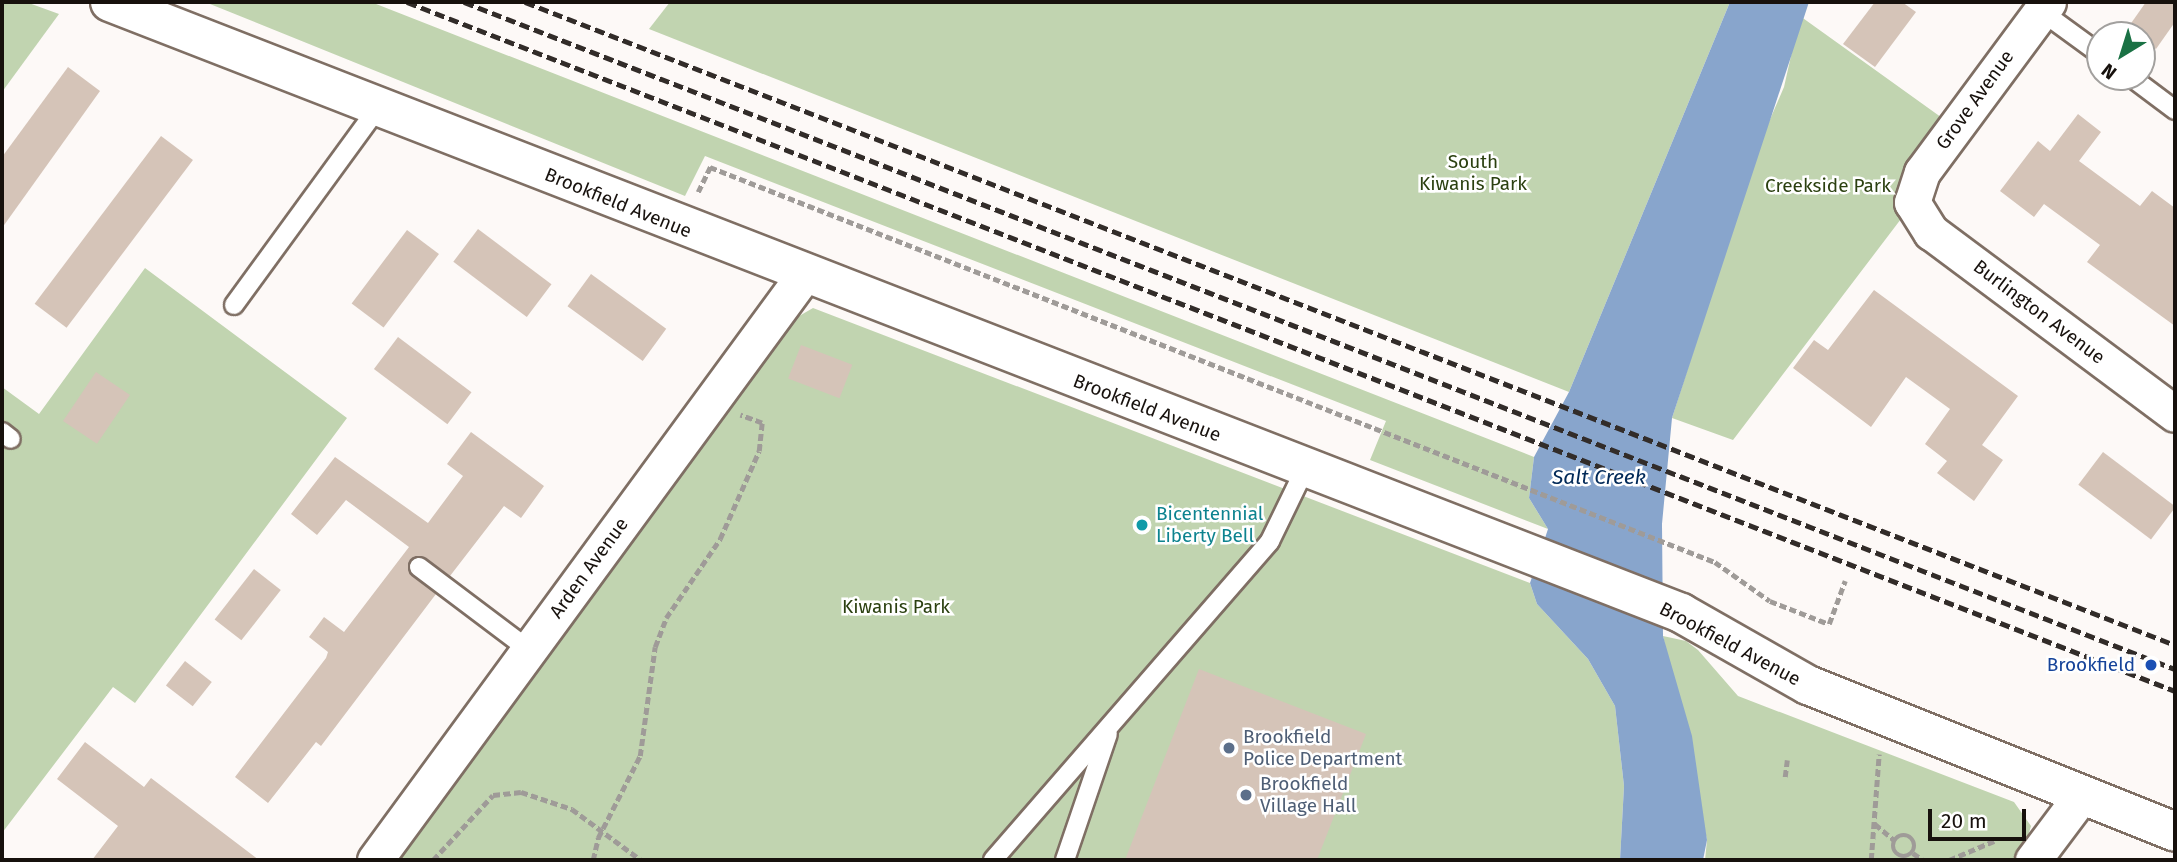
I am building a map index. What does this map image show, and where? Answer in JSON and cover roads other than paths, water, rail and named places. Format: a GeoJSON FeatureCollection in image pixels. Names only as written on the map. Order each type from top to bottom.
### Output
{"type":"FeatureCollection","features":[{"type":"Feature","properties":{"kind":"street","name":"Brookfield Avenue"},"geometry":{"type":"LineString","coordinates":[[110,2],[379,106],[803,276],[1681,613],[1808,685],[2175,832]]}},
{"type":"Feature","properties":{"kind":"street","name":"Grove Avenue"},"geometry":{"type":"LineString","coordinates":[[1912,202],[1922,172],[2044,6]]}},
{"type":"Feature","properties":{"kind":"street","name":"Burlington Avenue"},"geometry":{"type":"LineString","coordinates":[[1912,202],[1931,232],[2175,414]]}},
{"type":"Feature","properties":{"kind":"street","name":"Arden Avenue"},"geometry":{"type":"LineString","coordinates":[[375,860],[803,276]]}},
{"type":"Feature","properties":{"kind":"street"},"geometry":{"type":"LineString","coordinates":[[2033,860],[2081,796]]}},
{"type":"Feature","properties":{"kind":"lane"},"geometry":{"type":"LineString","coordinates":[[2044,6],[2086,42]]}},
{"type":"Feature","properties":{"kind":"lane"},"geometry":{"type":"LineString","coordinates":[[2150,91],[2175,110]]}},
{"type":"Feature","properties":{"kind":"lane"},"geometry":{"type":"LineString","coordinates":[[234,306],[379,106]]}},
{"type":"Feature","properties":{"kind":"lane"},"geometry":{"type":"LineString","coordinates":[[993,860],[1270,541],[1305,469]]}},
{"type":"Feature","properties":{"kind":"lane"},"geometry":{"type":"LineString","coordinates":[[419,567],[529,650]]}},
{"type":"Feature","properties":{"kind":"lane"},"geometry":{"type":"LineString","coordinates":[[1065,860],[1111,724]]}},
{"type":"Feature","properties":{"kind":"water","name":"Salt Creek"},"geometry":{"type":"Polygon","coordinates":[[[1730,2],[1809,2],[1672,418],[1662,524],[1663,636],[1692,736],[1707,840],[1703,860],[1620,860],[1624,786],[1615,706],[1588,659],[1537,604],[1530,583],[1548,529],[1529,498],[1534,457],[1569,392],[1730,2]]]}},
{"type":"Feature","properties":{"kind":"railway"},"geometry":{"type":"LineString","coordinates":[[407,2],[2175,691]]}},
{"type":"Feature","properties":{"kind":"railway"},"geometry":{"type":"LineString","coordinates":[[464,2],[2175,669]]}},
{"type":"Feature","properties":{"kind":"railway"},"geometry":{"type":"LineString","coordinates":[[525,2],[2175,645]]}},
{"type":"Feature","properties":{"kind":"place","name":"Bicentennial Liberty Bell"},"geometry":{"type":"Point","coordinates":[1142,525]}},
{"type":"Feature","properties":{"kind":"place","name":"Brookfield"},"geometry":{"type":"Point","coordinates":[2151,665]}},
{"type":"Feature","properties":{"kind":"place","name":"Brookfield Police Department"},"geometry":{"type":"Point","coordinates":[1229,748]}},
{"type":"Feature","properties":{"kind":"place","name":"Brookfield Village Hall"},"geometry":{"type":"Point","coordinates":[1246,795]}},
{"type":"Feature","properties":{"kind":"park label","name":"South Kiwanis Park"},"geometry":{"type":"Point","coordinates":[1473,173]}},
{"type":"Feature","properties":{"kind":"park label","name":"Creekside Park"},"geometry":{"type":"Point","coordinates":[1828,186]}},
{"type":"Feature","properties":{"kind":"park label","name":"Kiwanis Park"},"geometry":{"type":"Point","coordinates":[896,607]}}]}
